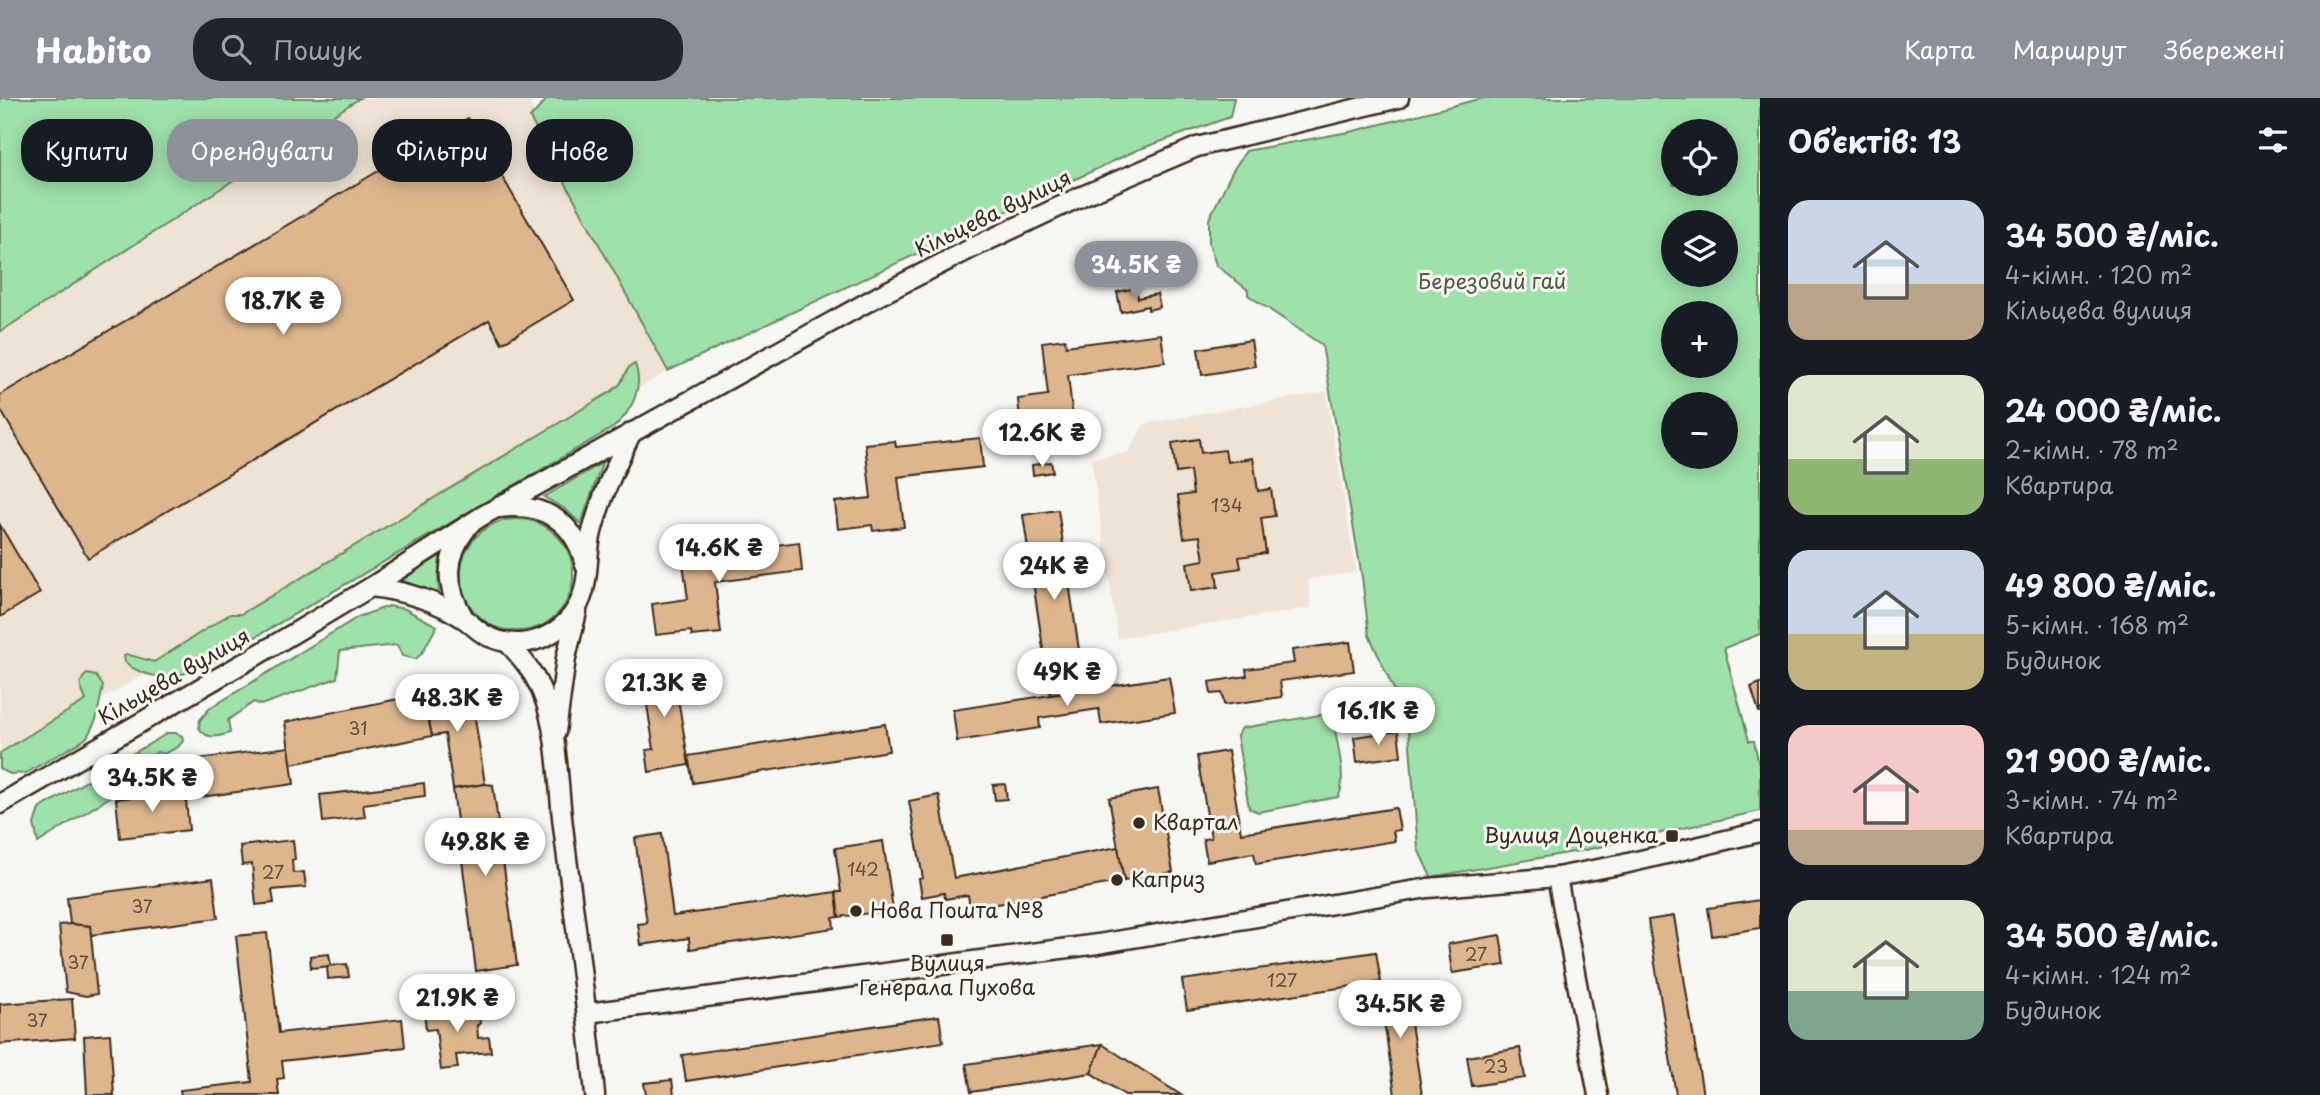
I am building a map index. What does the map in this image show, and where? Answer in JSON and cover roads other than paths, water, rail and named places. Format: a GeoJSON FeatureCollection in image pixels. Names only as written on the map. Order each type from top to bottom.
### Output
{"type":"FeatureCollection","features":[{"type":"Feature","properties":{"kind":"main road","name":"Кільцева вулиця"},"geometry":{"type":"LineString","coordinates":[[0,804],[371,587],[482,516],[882,294],[985,242],[1197,146],[1399,98]]}},
{"type":"Feature","properties":{"kind":"main road"},"geometry":{"type":"LineString","coordinates":[[555,746],[566,658],[584,589],[592,533],[614,467],[632,432]]}},
{"type":"Feature","properties":{"kind":"main road","name":"Кільцева вулиця"},"geometry":{"type":"LineString","coordinates":[[464,618],[455,604],[450,588],[450,563],[458,539],[469,526],[482,516],[500,508],[520,506],[539,509],[557,519],[571,532],[581,550],[586,569]]}},
{"type":"Feature","properties":{"kind":"main road"},"geometry":{"type":"LineString","coordinates":[[371,587],[399,591],[438,604],[464,618],[476,630],[508,643],[528,642],[548,636],[565,624],[578,607]]}},
{"type":"Feature","properties":{"kind":"main road"},"geometry":{"type":"LineString","coordinates":[[508,643],[530,667],[544,696],[555,746],[563,829],[588,1013],[595,1095]]}},
{"type":"Feature","properties":{"kind":"main road"},"geometry":{"type":"LineString","coordinates":[[588,1013],[1098,944],[1428,888],[1558,877],[1760,832]]}},
{"type":"Feature","properties":{"kind":"main road"},"geometry":{"type":"LineString","coordinates":[[1558,877],[1598,1095]]}},
{"type":"Feature","properties":{"kind":"place","name":"Квартал"},"geometry":{"type":"Point","coordinates":[1139,823]}},
{"type":"Feature","properties":{"kind":"place","name":"Вулиця Доценка"},"geometry":{"type":"Point","coordinates":[1672,836]}},
{"type":"Feature","properties":{"kind":"place","name":"Каприз"},"geometry":{"type":"Point","coordinates":[1117,880]}},
{"type":"Feature","properties":{"kind":"place","name":"Нова Пошта №8"},"geometry":{"type":"Point","coordinates":[856,911]}},
{"type":"Feature","properties":{"kind":"place","name":"Вулиця Генерала Пухова"},"geometry":{"type":"Point","coordinates":[947,940]}},
{"type":"Feature","properties":{"kind":"park label","name":"Березовий гай"},"geometry":{"type":"Point","coordinates":[1492,282]}}]}
